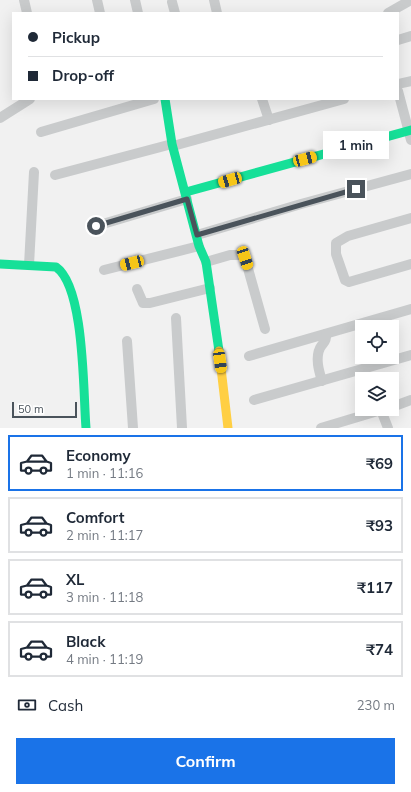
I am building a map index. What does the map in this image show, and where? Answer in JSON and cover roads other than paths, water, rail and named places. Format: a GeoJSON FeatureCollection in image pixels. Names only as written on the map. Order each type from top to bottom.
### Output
{"type":"FeatureCollection","features":[{"type":"Feature","properties":{"kind":"street"},"geometry":{"type":"LineString","coordinates":[[24,0],[27,12]]}},
{"type":"Feature","properties":{"kind":"street"},"geometry":{"type":"LineString","coordinates":[[97,0],[100,12]]}},
{"type":"Feature","properties":{"kind":"street"},"geometry":{"type":"LineString","coordinates":[[135,0],[138,12]]}},
{"type":"Feature","properties":{"kind":"street"},"geometry":{"type":"LineString","coordinates":[[214,0],[217,12]]}},
{"type":"Feature","properties":{"kind":"street"},"geometry":{"type":"LineString","coordinates":[[390,12],[411,0]]}},
{"type":"Feature","properties":{"kind":"street"},"geometry":{"type":"LineString","coordinates":[[172,2],[175,12]]}},
{"type":"Feature","properties":{"kind":"street"},"geometry":{"type":"LineString","coordinates":[[399,40],[411,36]]}},
{"type":"Feature","properties":{"kind":"street"},"geometry":{"type":"LineString","coordinates":[[399,84],[411,81]]}},
{"type":"Feature","properties":{"kind":"street"},"geometry":{"type":"LineString","coordinates":[[96,226],[186,196],[410,134],[399,95]]}},
{"type":"Feature","properties":{"kind":"street"},"geometry":{"type":"LineString","coordinates":[[0,118],[28,100]]}},
{"type":"Feature","properties":{"kind":"street"},"geometry":{"type":"LineString","coordinates":[[41,132],[151,100]]}},
{"type":"Feature","properties":{"kind":"street"},"geometry":{"type":"LineString","coordinates":[[165,100],[173,145],[200,246],[206,262],[228,428]]}},
{"type":"Feature","properties":{"kind":"street"},"geometry":{"type":"LineString","coordinates":[[262,100],[269,120]]}},
{"type":"Feature","properties":{"kind":"street"},"geometry":{"type":"LineString","coordinates":[[55,175],[340,100]]}},
{"type":"Feature","properties":{"kind":"street"},"geometry":{"type":"LineString","coordinates":[[29,265],[34,172]]}},
{"type":"Feature","properties":{"kind":"street"},"geometry":{"type":"LineString","coordinates":[[197,235],[301,204],[411,174]]}},
{"type":"Feature","properties":{"kind":"street"},"geometry":{"type":"LineString","coordinates":[[411,218],[348,236],[336,243],[336,254],[344,280],[349,282],[411,264]]}},
{"type":"Feature","properties":{"kind":"street"},"geometry":{"type":"LineString","coordinates":[[104,270],[200,246]]}},
{"type":"Feature","properties":{"kind":"street"},"geometry":{"type":"LineString","coordinates":[[206,262],[230,255],[241,255],[245,258],[265,329]]}},
{"type":"Feature","properties":{"kind":"street"},"geometry":{"type":"LineString","coordinates":[[0,264],[56,267],[60,269],[66,278],[76,307],[86,428]]}},
{"type":"Feature","properties":{"kind":"street"},"geometry":{"type":"LineString","coordinates":[[137,289],[143,303],[150,303],[210,288]]}},
{"type":"Feature","properties":{"kind":"street"},"geometry":{"type":"LineString","coordinates":[[249,356],[411,309]]}},
{"type":"Feature","properties":{"kind":"street"},"geometry":{"type":"LineString","coordinates":[[176,318],[182,428]]}},
{"type":"Feature","properties":{"kind":"street"},"geometry":{"type":"LineString","coordinates":[[322,380],[318,358],[320,348],[326,341],[326,334]]}},
{"type":"Feature","properties":{"kind":"street"},"geometry":{"type":"LineString","coordinates":[[127,340],[133,428]]}},
{"type":"Feature","properties":{"kind":"street"},"geometry":{"type":"LineString","coordinates":[[254,400],[411,355]]}},
{"type":"Feature","properties":{"kind":"street"},"geometry":{"type":"LineString","coordinates":[[399,404],[411,400]]}},
{"type":"Feature","properties":{"kind":"street"},"geometry":{"type":"LineString","coordinates":[[321,428],[362,416]]}},
{"type":"Feature","properties":{"kind":"street"},"geometry":{"type":"LineString","coordinates":[[385,416],[388,428]]}}]}
